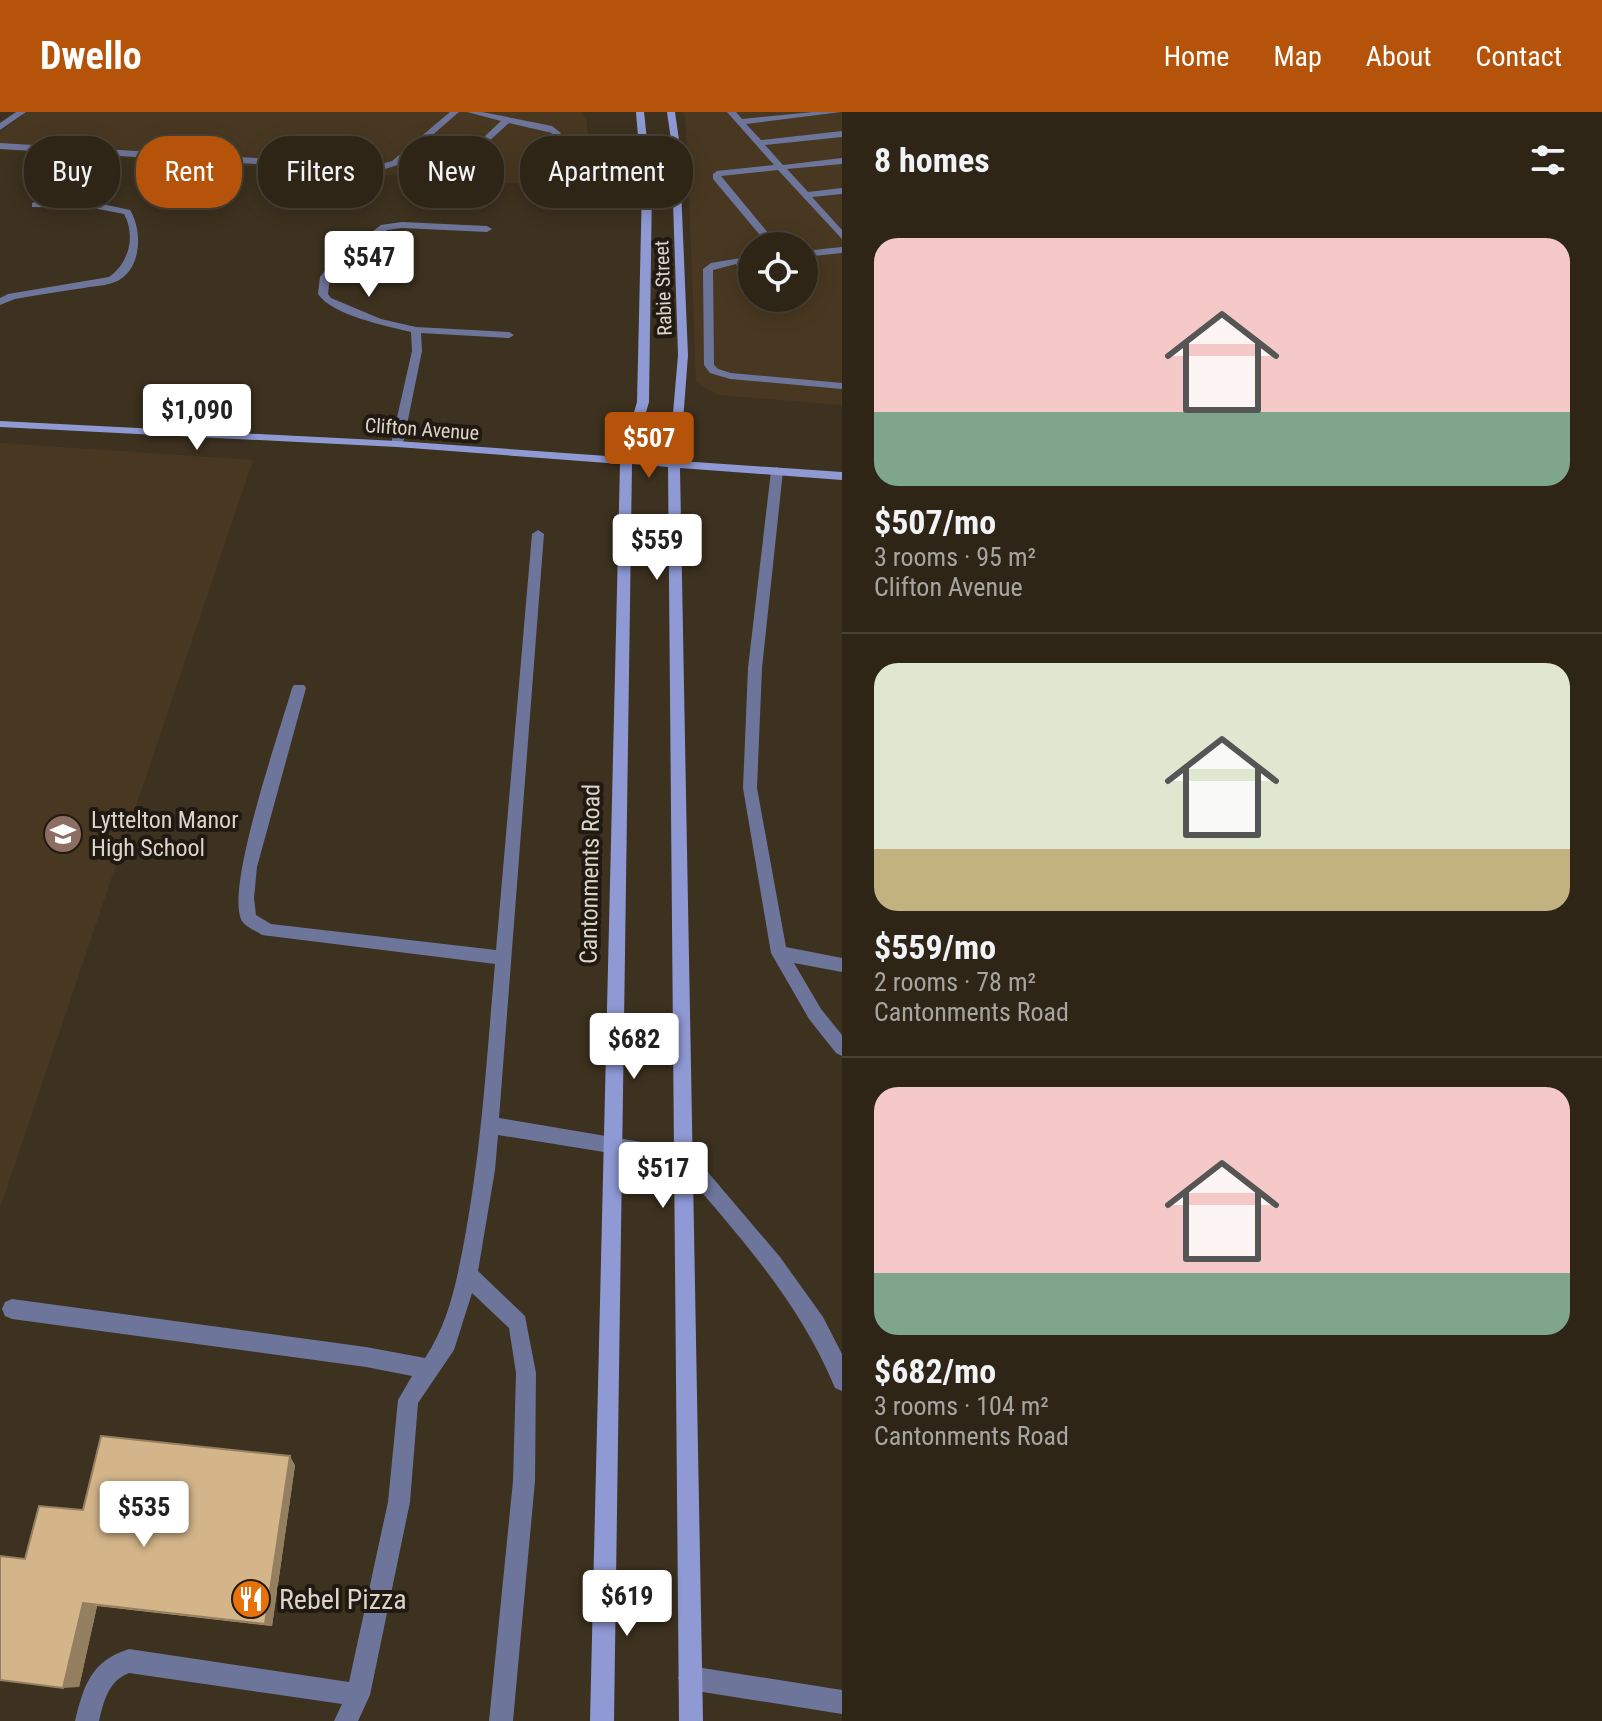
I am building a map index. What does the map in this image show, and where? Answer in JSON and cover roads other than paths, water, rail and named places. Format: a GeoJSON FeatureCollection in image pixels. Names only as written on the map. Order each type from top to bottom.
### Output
{"type":"FeatureCollection","features":[{"type":"Feature","properties":{"kind":"main road","name":"Rabie Street"},"geometry":{"type":"LineString","coordinates":[[626,460],[643,402],[647,186],[640,112]]}},
{"type":"Feature","properties":{"kind":"main road","name":"Rabie Street"},"geometry":{"type":"LineString","coordinates":[[671,112],[675,140],[683,355],[674,464]]}},
{"type":"Feature","properties":{"kind":"main road","name":"Clifton Avenue"},"geometry":{"type":"LineString","coordinates":[[0,424],[397,444],[842,476]]}},
{"type":"Feature","properties":{"kind":"main road","name":"Cantonments Road"},"geometry":{"type":"LineString","coordinates":[[602,1721],[626,460]]}},
{"type":"Feature","properties":{"kind":"main road"},"geometry":{"type":"LineString","coordinates":[[674,464],[691,1721]]}},
{"type":"Feature","properties":{"kind":"street"},"geometry":{"type":"LineString","coordinates":[[0,127],[22,112]]}},
{"type":"Feature","properties":{"kind":"street"},"geometry":{"type":"LineString","coordinates":[[0,146],[378,168],[395,163],[455,112]]}},
{"type":"Feature","properties":{"kind":"street"},"geometry":{"type":"LineString","coordinates":[[471,112],[552,129],[557,133],[554,136]]}},
{"type":"Feature","properties":{"kind":"street"},"geometry":{"type":"LineString","coordinates":[[731,112],[842,236]]}},
{"type":"Feature","properties":{"kind":"street"},"geometry":{"type":"LineString","coordinates":[[740,122],[837,112]]}},
{"type":"Feature","properties":{"kind":"street"},"geometry":{"type":"LineString","coordinates":[[490,136],[507,120]]}},
{"type":"Feature","properties":{"kind":"street"},"geometry":{"type":"LineString","coordinates":[[759,143],[842,134]]}},
{"type":"Feature","properties":{"kind":"street"},"geometry":{"type":"LineString","coordinates":[[762,232],[716,176],[842,161]]}},
{"type":"Feature","properties":{"kind":"street"},"geometry":{"type":"LineString","coordinates":[[806,195],[842,191]]}},
{"type":"Feature","properties":{"kind":"street"},"geometry":{"type":"LineString","coordinates":[[0,302],[12,296],[112,280],[120,276],[130,261],[134,247],[131,216],[127,212],[108,208]]}},
{"type":"Feature","properties":{"kind":"street"},"geometry":{"type":"LineString","coordinates":[[828,221],[842,219]]}},
{"type":"Feature","properties":{"kind":"street"},"geometry":{"type":"LineString","coordinates":[[487,229],[384,227],[345,255],[325,277],[323,294],[327,300],[378,321],[416,330],[509,335]]}},
{"type":"Feature","properties":{"kind":"street"},"geometry":{"type":"LineString","coordinates":[[818,253],[842,250]]}},
{"type":"Feature","properties":{"kind":"street"},"geometry":{"type":"LineString","coordinates":[[738,261],[708,269],[709,365],[714,371],[730,376],[842,386]]}},
{"type":"Feature","properties":{"kind":"street"},"geometry":{"type":"LineString","coordinates":[[397,444],[417,351],[416,330]]}},
{"type":"Feature","properties":{"kind":"street"},"geometry":{"type":"LineString","coordinates":[[777,471],[755,668],[750,788],[779,953],[815,1014],[842,1048]]}},
{"type":"Feature","properties":{"kind":"street"},"geometry":{"type":"LineString","coordinates":[[346,1721],[358,1695],[399,1502],[408,1400],[447,1343],[468,1275],[486,1170],[538,534]]}},
{"type":"Feature","properties":{"kind":"street"},"geometry":{"type":"LineString","coordinates":[[299,688],[249,867],[246,898],[249,919],[268,930],[504,958]]}},
{"type":"Feature","properties":{"kind":"street"},"geometry":{"type":"LineString","coordinates":[[779,953],[842,965]]}},
{"type":"Feature","properties":{"kind":"street"},"geometry":{"type":"LineString","coordinates":[[490,1125],[683,1156],[794,1292],[822,1335],[841,1377]]}},
{"type":"Feature","properties":{"kind":"street"},"geometry":{"type":"LineString","coordinates":[[468,1275],[518,1323],[526,1373],[524,1481],[501,1721]]}},
{"type":"Feature","properties":{"kind":"street"},"geometry":{"type":"LineString","coordinates":[[12,1309],[366,1357],[430,1369]]}},
{"type":"Feature","properties":{"kind":"street"},"geometry":{"type":"LineString","coordinates":[[87,1721],[95,1690],[110,1669],[118,1663],[129,1661],[358,1695]]}},
{"type":"Feature","properties":{"kind":"street"},"geometry":{"type":"LineString","coordinates":[[690,1678],[842,1702]]}},
{"type":"Feature","properties":{"kind":"place","name":"Lyttelton Manor High School"},"geometry":{"type":"Point","coordinates":[63,834]}},
{"type":"Feature","properties":{"kind":"place","name":"Rebel Pizza"},"geometry":{"type":"Point","coordinates":[251,1599]}}]}
